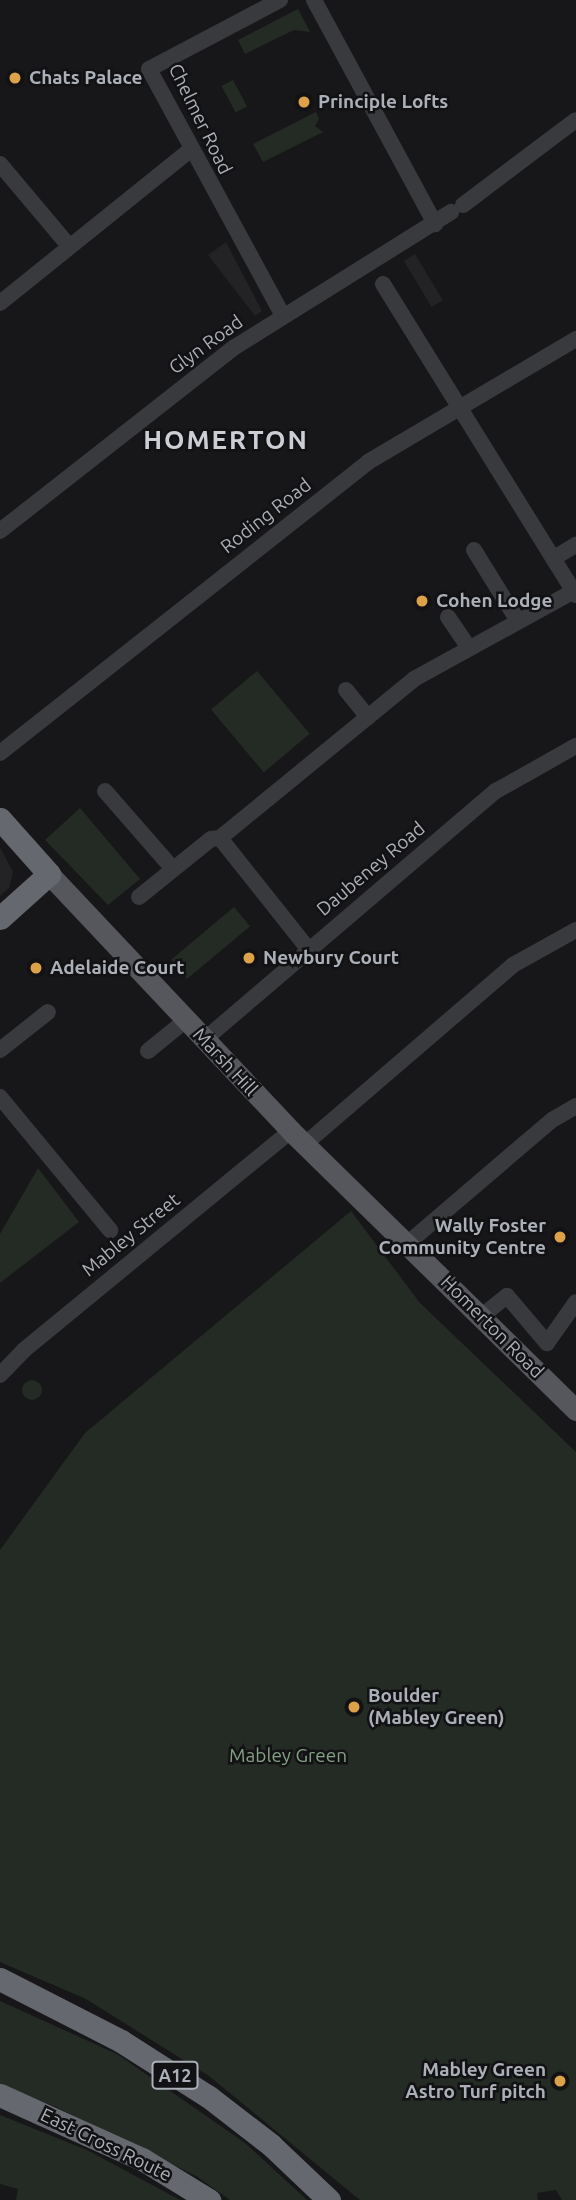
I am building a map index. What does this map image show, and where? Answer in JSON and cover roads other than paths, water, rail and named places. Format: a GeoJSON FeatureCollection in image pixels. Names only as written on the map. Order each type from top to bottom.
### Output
{"type":"FeatureCollection","features":[{"type":"Feature","properties":{"kind":"highway"},"geometry":{"type":"LineString","coordinates":[[0,819],[49,874],[0,918]]}},
{"type":"Feature","properties":{"kind":"highway","name":"A12"},"geometry":{"type":"LineString","coordinates":[[0,1979],[121,2041],[198,2090],[271,2145],[329,2200]]}},
{"type":"Feature","properties":{"kind":"highway","name":"East Cross Route"},"geometry":{"type":"LineString","coordinates":[[0,2095],[142,2159],[209,2200]]}},
{"type":"Feature","properties":{"kind":"main road","name":"Marsh Hill"},"geometry":{"type":"LineString","coordinates":[[49,874],[298,1138],[408,1243]]}},
{"type":"Feature","properties":{"kind":"main road","name":"Homerton Road"},"geometry":{"type":"LineString","coordinates":[[408,1243],[576,1410]]}},
{"type":"Feature","properties":{"kind":"street","name":"Chelmer Road"},"geometry":{"type":"LineString","coordinates":[[280,0],[149,69],[190,150],[283,316]]}},
{"type":"Feature","properties":{"kind":"street"},"geometry":{"type":"LineString","coordinates":[[314,0],[435,224]]}},
{"type":"Feature","properties":{"kind":"street","name":"Glyn Road"},"geometry":{"type":"LineString","coordinates":[[0,531],[190,381],[283,316],[435,224],[576,120]]}},
{"type":"Feature","properties":{"kind":"street"},"geometry":{"type":"LineString","coordinates":[[0,303],[190,150]]}},
{"type":"Feature","properties":{"kind":"street"},"geometry":{"type":"LineString","coordinates":[[0,164],[7,186],[69,246]]}},
{"type":"Feature","properties":{"kind":"street"},"geometry":{"type":"LineString","coordinates":[[139,897],[211,839],[220,838],[414,679],[518,621],[575,593],[383,284]]}},
{"type":"Feature","properties":{"kind":"street","name":"Roding Road"},"geometry":{"type":"LineString","coordinates":[[0,753],[368,463],[576,340]]}},
{"type":"Feature","properties":{"kind":"street"},"geometry":{"type":"LineString","coordinates":[[554,558],[576,545]]}},
{"type":"Feature","properties":{"kind":"street"},"geometry":{"type":"LineString","coordinates":[[474,550],[518,621]]}},
{"type":"Feature","properties":{"kind":"street"},"geometry":{"type":"LineString","coordinates":[[448,617],[468,648]]}},
{"type":"Feature","properties":{"kind":"street"},"geometry":{"type":"LineString","coordinates":[[346,690],[368,717]]}},
{"type":"Feature","properties":{"kind":"street","name":"Daubeney Road"},"geometry":{"type":"LineString","coordinates":[[204,1040],[496,791],[576,746]]}},
{"type":"Feature","properties":{"kind":"street"},"geometry":{"type":"LineString","coordinates":[[106,791],[173,869]]}},
{"type":"Feature","properties":{"kind":"street"},"geometry":{"type":"LineString","coordinates":[[220,838],[309,950]]}},
{"type":"Feature","properties":{"kind":"street","name":"Mabley Street"},"geometry":{"type":"LineString","coordinates":[[0,1375],[23,1350],[298,1138],[513,965],[576,930]]}},
{"type":"Feature","properties":{"kind":"street"},"geometry":{"type":"LineString","coordinates":[[0,1050],[48,1012]]}},
{"type":"Feature","properties":{"kind":"street"},"geometry":{"type":"LineString","coordinates":[[148,1051],[186,1020]]}},
{"type":"Feature","properties":{"kind":"street"},"geometry":{"type":"LineString","coordinates":[[3,1100],[110,1230]]}},
{"type":"Feature","properties":{"kind":"street"},"geometry":{"type":"LineString","coordinates":[[408,1243],[552,1120],[576,1106]]}},
{"type":"Feature","properties":{"kind":"street"},"geometry":{"type":"LineString","coordinates":[[482,1316],[506,1296],[547,1343],[576,1302]]}},
{"type":"Feature","properties":{"kind":"place","name":"Chats Palace"},"geometry":{"type":"Point","coordinates":[15,78]}},
{"type":"Feature","properties":{"kind":"place","name":"Principle Lofts"},"geometry":{"type":"Point","coordinates":[304,102]}},
{"type":"Feature","properties":{"kind":"place","name":"Cohen Lodge"},"geometry":{"type":"Point","coordinates":[422,601]}},
{"type":"Feature","properties":{"kind":"place","name":"Newbury Court"},"geometry":{"type":"Point","coordinates":[249,958]}},
{"type":"Feature","properties":{"kind":"place","name":"Adelaide Court"},"geometry":{"type":"Point","coordinates":[36,968]}},
{"type":"Feature","properties":{"kind":"place","name":"Wally Foster Community Centre"},"geometry":{"type":"Point","coordinates":[560,1237]}},
{"type":"Feature","properties":{"kind":"place","name":"Boulder (Mabley Green)"},"geometry":{"type":"Point","coordinates":[354,1707]}},
{"type":"Feature","properties":{"kind":"place","name":"Mabley Green Astro Turf pitch"},"geometry":{"type":"Point","coordinates":[560,2081]}},
{"type":"Feature","properties":{"kind":"district","name":"HOMERTON"},"geometry":{"type":"Point","coordinates":[226,440]}},
{"type":"Feature","properties":{"kind":"park label","name":"Mabley Green"},"geometry":{"type":"Point","coordinates":[288,1756]}}]}
